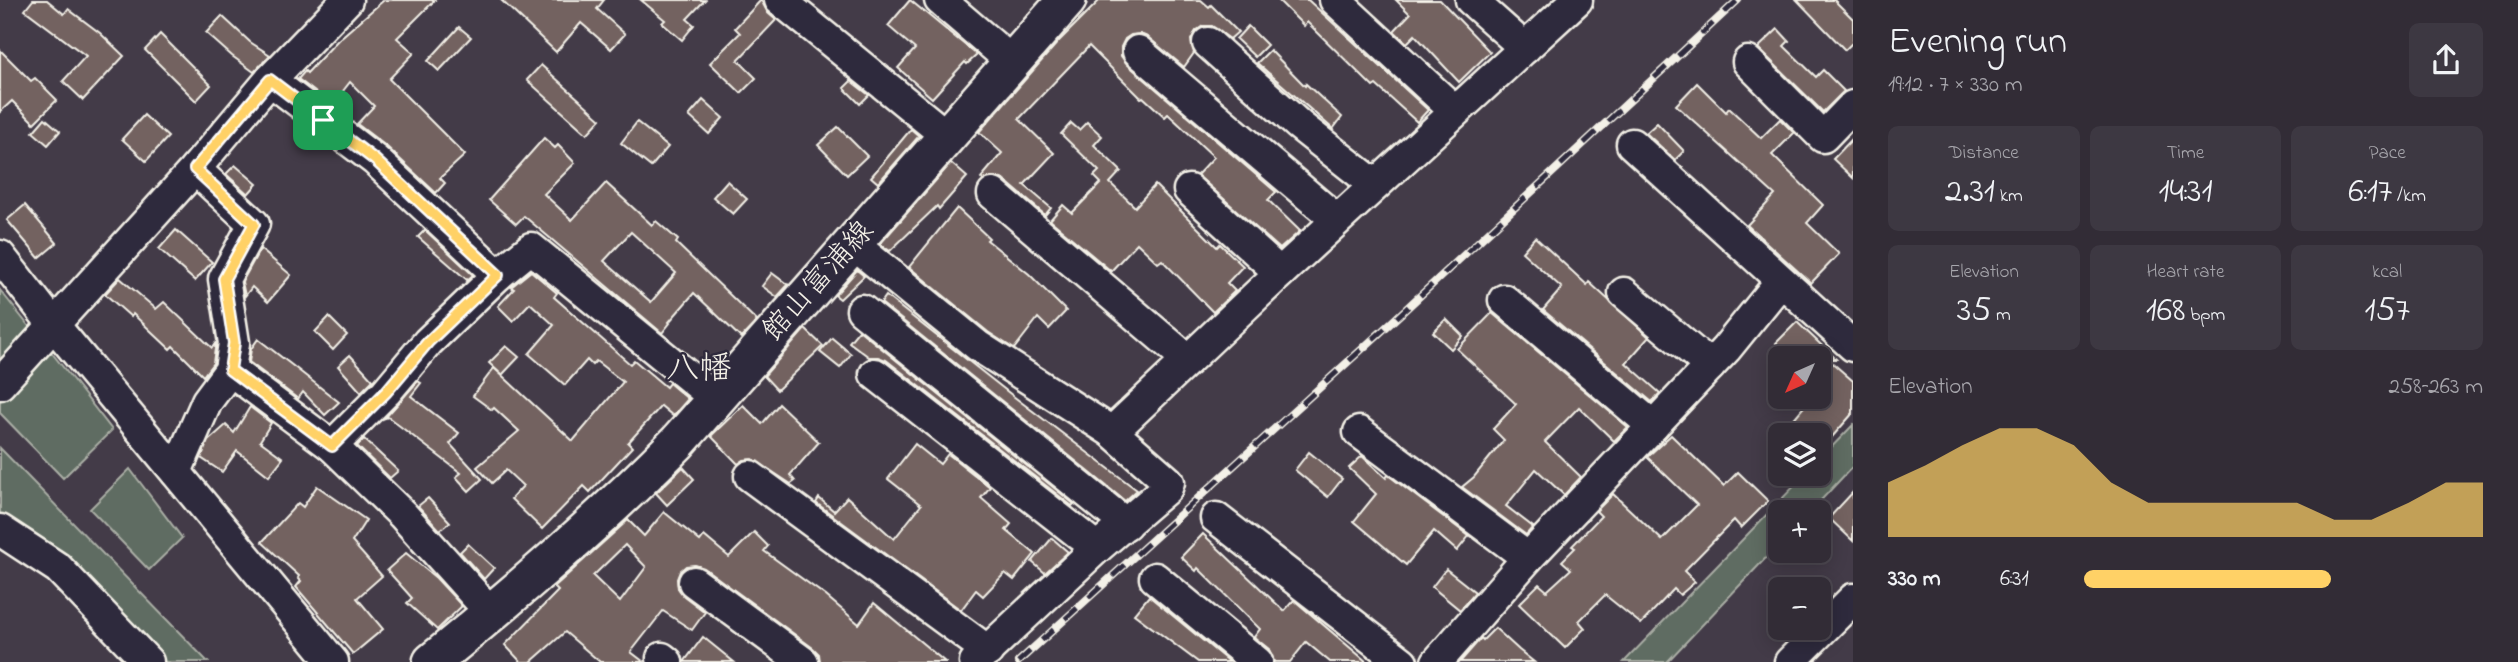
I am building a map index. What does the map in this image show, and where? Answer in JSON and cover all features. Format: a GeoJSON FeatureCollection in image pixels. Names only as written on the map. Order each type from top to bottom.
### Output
{"type":"FeatureCollection","features":[{"type":"Feature","properties":{"kind":"main road","name":"館山富浦線"},"geometry":{"type":"LineString","coordinates":[[432,662],[635,485],[678,442],[1067,0]]}},
{"type":"Feature","properties":{"kind":"street"},"geometry":{"type":"LineString","coordinates":[[0,384],[195,169],[270,80],[347,0]]}},
{"type":"Feature","properties":{"kind":"street"},"geometry":{"type":"LineString","coordinates":[[780,0],[948,137]]}},
{"type":"Feature","properties":{"kind":"street"},"geometry":{"type":"LineString","coordinates":[[940,0],[1012,61]]}},
{"type":"Feature","properties":{"kind":"street"},"geometry":{"type":"LineString","coordinates":[[1335,0],[1455,111]]}},
{"type":"Feature","properties":{"kind":"street"},"geometry":{"type":"LineString","coordinates":[[1471,0],[1525,48]]}},
{"type":"Feature","properties":{"kind":"street"},"geometry":{"type":"LineString","coordinates":[[1112,432],[1280,272],[1577,0]]}},
{"type":"Feature","properties":{"kind":"street"},"geometry":{"type":"LineString","coordinates":[[1208,43],[1299,125],[1375,185]]}},
{"type":"Feature","properties":{"kind":"street"},"geometry":{"type":"LineString","coordinates":[[1138,51],[1337,220]]}},
{"type":"Feature","properties":{"kind":"street"},"geometry":{"type":"LineString","coordinates":[[1748,62],[1823,137],[1853,106]]}},
{"type":"Feature","properties":{"kind":"street"},"geometry":{"type":"LineString","coordinates":[[270,80],[375,160],[498,275]]}},
{"type":"Feature","properties":{"kind":"street"},"geometry":{"type":"LineString","coordinates":[[1632,144],[1853,346]]}},
{"type":"Feature","properties":{"kind":"street"},"geometry":{"type":"LineString","coordinates":[[176,472],[207,401],[230,370],[234,343],[224,279],[254,224],[195,169]]}},
{"type":"Feature","properties":{"kind":"street"},"geometry":{"type":"LineString","coordinates":[[1189,190],[1280,272]]}},
{"type":"Feature","properties":{"kind":"street"},"geometry":{"type":"LineString","coordinates":[[993,194],[1188,360]]}},
{"type":"Feature","properties":{"kind":"street"},"geometry":{"type":"LineString","coordinates":[[750,476],[981,656],[1097,548],[1170,485],[1112,432],[978,346],[853,244]]}},
{"type":"Feature","properties":{"kind":"street"},"geometry":{"type":"LineString","coordinates":[[332,446],[386,392],[428,342],[498,275],[531,248],[716,399]]}},
{"type":"Feature","properties":{"kind":"street"},"geometry":{"type":"LineString","coordinates":[[0,256],[53,324],[333,662]]}},
{"type":"Feature","properties":{"kind":"street"},"geometry":{"type":"LineString","coordinates":[[1437,662],[1528,558],[1710,366],[1781,281]]}},
{"type":"Feature","properties":{"kind":"street"},"geometry":{"type":"LineString","coordinates":[[1624,293],[1710,366]]}},
{"type":"Feature","properties":{"kind":"street"},"geometry":{"type":"LineString","coordinates":[[1504,300],[1653,426]]}},
{"type":"Feature","properties":{"kind":"street"},"geometry":{"type":"LineString","coordinates":[[862,310],[1126,524]]}},
{"type":"Feature","properties":{"kind":"street"},"geometry":{"type":"LineString","coordinates":[[230,370],[332,446],[403,515],[491,613]]}},
{"type":"Feature","properties":{"kind":"street"},"geometry":{"type":"LineString","coordinates":[[875,374],[1097,548]]}},
{"type":"Feature","properties":{"kind":"street"},"geometry":{"type":"LineString","coordinates":[[1359,432],[1528,558]]}},
{"type":"Feature","properties":{"kind":"street"},"geometry":{"type":"LineString","coordinates":[[1216,518],[1402,662]]}},
{"type":"Feature","properties":{"kind":"street"},"geometry":{"type":"LineString","coordinates":[[0,530],[58,568],[148,662]]}},
{"type":"Feature","properties":{"kind":"street"},"geometry":{"type":"LineString","coordinates":[[1155,578],[1257,662]]}},
{"type":"Feature","properties":{"kind":"street"},"geometry":{"type":"LineString","coordinates":[[694,582],[803,662]]}},
{"type":"Feature","properties":{"kind":"street"},"geometry":{"type":"LineString","coordinates":[[1790,662],[1853,599]]}},
{"type":"Feature","properties":{"kind":"green space"},"geometry":{"type":"Polygon","coordinates":[[[0,290],[35,334],[0,371],[0,290]]]}},
{"type":"Feature","properties":{"kind":"green space"},"geometry":{"type":"Polygon","coordinates":[[[48,348],[112,430],[63,478],[0,413],[0,401],[48,348]]]}},
{"type":"Feature","properties":{"kind":"green space"},"geometry":{"type":"Polygon","coordinates":[[[1853,425],[1853,466],[1821,500],[1781,500],[1794,486],[1831,486],[1831,448],[1853,425]]]}},
{"type":"Feature","properties":{"kind":"green space"},"geometry":{"type":"Polygon","coordinates":[[[0,448],[208,662],[160,662],[0,520],[0,448]]]}},
{"type":"Feature","properties":{"kind":"green space"},"geometry":{"type":"Polygon","coordinates":[[[130,469],[182,538],[149,570],[90,509],[130,469]]]}},
{"type":"Feature","properties":{"kind":"green space"},"geometry":{"type":"Polygon","coordinates":[[[1768,513],[1768,556],[1667,662],[1624,662],[1768,513]]]}},
{"type":"Feature","properties":{"kind":"building"},"geometry":{"type":"Polygon","coordinates":[[[33,0],[47,0],[64,14],[68,9],[100,33],[124,56],[83,100],[63,81],[86,56],[25,10],[33,0]]]}},
{"type":"Feature","properties":{"kind":"building"},"geometry":{"type":"Polygon","coordinates":[[[384,0],[435,0],[397,38],[414,53],[389,79],[465,155],[440,178],[445,183],[436,193],[387,147],[357,124],[374,106],[350,82],[332,105],[298,79],[384,0]]]}},
{"type":"Feature","properties":{"kind":"building"},"geometry":{"type":"Polygon","coordinates":[[[501,0],[604,0],[597,9],[625,34],[611,49],[581,23],[556,52],[501,0]]]}},
{"type":"Feature","properties":{"kind":"building"},"geometry":{"type":"Polygon","coordinates":[[[641,0],[705,0],[687,19],[694,25],[682,40],[662,23],[665,20],[641,0]]]}},
{"type":"Feature","properties":{"kind":"building"},"geometry":{"type":"Polygon","coordinates":[[[761,0],[768,13],[776,20],[738,60],[756,78],[741,93],[710,63],[740,33],[735,28],[761,0]]]}},
{"type":"Feature","properties":{"kind":"building"},"geometry":{"type":"Polygon","coordinates":[[[910,0],[977,55],[967,64],[965,62],[932,98],[898,68],[915,49],[888,26],[910,0]]]}},
{"type":"Feature","properties":{"kind":"building"},"geometry":{"type":"Polygon","coordinates":[[[1100,0],[1201,0],[1209,7],[1211,5],[1238,32],[1230,39],[1212,26],[1203,26],[1191,40],[1194,53],[1184,67],[1149,38],[1140,34],[1125,39],[1121,56],[1276,192],[1268,200],[1300,231],[1280,249],[1197,175],[1214,157],[1168,114],[1165,117],[1141,98],[1089,46],[1019,119],[1054,153],[1024,185],[1051,208],[1045,215],[1004,180],[995,177],[983,180],[981,178],[1002,153],[979,132],[1059,41],[1100,0]]]}},
{"type":"Feature","properties":{"kind":"building"},"geometry":{"type":"Polygon","coordinates":[[[1278,0],[1308,0],[1428,110],[1417,122],[1376,85],[1373,87],[1307,22],[1304,26],[1278,0]]]}},
{"type":"Feature","properties":{"kind":"building"},"geometry":{"type":"Polygon","coordinates":[[[1396,0],[1440,0],[1490,52],[1459,82],[1415,35],[1407,43],[1394,31],[1410,14],[1396,0]]]}},
{"type":"Feature","properties":{"kind":"building"},"geometry":{"type":"Polygon","coordinates":[[[1797,0],[1834,0],[1853,19],[1853,42],[1845,50],[1797,0]]]}},
{"type":"Feature","properties":{"kind":"building"},"geometry":{"type":"Polygon","coordinates":[[[222,16],[250,42],[270,55],[254,72],[206,33],[222,16]]]}},
{"type":"Feature","properties":{"kind":"building"},"geometry":{"type":"Polygon","coordinates":[[[1248,26],[1267,45],[1255,57],[1236,39],[1248,26]]]}},
{"type":"Feature","properties":{"kind":"building"},"geometry":{"type":"Polygon","coordinates":[[[459,27],[471,37],[439,71],[428,61],[459,27]]]}},
{"type":"Feature","properties":{"kind":"building"},"geometry":{"type":"Polygon","coordinates":[[[1778,29],[1789,41],[1784,46],[1816,77],[1823,70],[1844,91],[1823,112],[1758,48],[1778,29]]]}},
{"type":"Feature","properties":{"kind":"building"},"geometry":{"type":"Polygon","coordinates":[[[160,34],[211,85],[196,101],[145,50],[160,34]]]}},
{"type":"Feature","properties":{"kind":"building"},"geometry":{"type":"Polygon","coordinates":[[[0,50],[31,81],[35,78],[57,100],[34,123],[12,101],[0,112],[0,50]]]}},
{"type":"Feature","properties":{"kind":"building"},"geometry":{"type":"Polygon","coordinates":[[[1270,50],[1305,86],[1306,84],[1342,117],[1333,129],[1257,63],[1270,50]]]}},
{"type":"Feature","properties":{"kind":"building"},"geometry":{"type":"Polygon","coordinates":[[[541,65],[601,119],[587,134],[527,80],[541,65]]]}},
{"type":"Feature","properties":{"kind":"building"},"geometry":{"type":"Polygon","coordinates":[[[851,81],[869,95],[860,104],[844,88],[851,81]]]}},
{"type":"Feature","properties":{"kind":"building"},"geometry":{"type":"Polygon","coordinates":[[[1697,83],[1726,112],[1729,108],[1761,138],[1780,119],[1794,133],[1772,155],[1823,205],[1807,223],[1839,254],[1811,283],[1747,225],[1775,195],[1676,105],[1697,83]]]}},
{"type":"Feature","properties":{"kind":"building"},"geometry":{"type":"Polygon","coordinates":[[[703,100],[723,118],[709,134],[689,116],[703,100]]]}},
{"type":"Feature","properties":{"kind":"building"},"geometry":{"type":"Polygon","coordinates":[[[144,115],[168,137],[146,161],[122,139],[144,115]]]}},
{"type":"Feature","properties":{"kind":"building"},"geometry":{"type":"Polygon","coordinates":[[[45,118],[60,131],[48,145],[33,132],[45,118]]]}},
{"type":"Feature","properties":{"kind":"building"},"geometry":{"type":"Polygon","coordinates":[[[637,122],[668,147],[651,167],[621,143],[637,122]]]}},
{"type":"Feature","properties":{"kind":"building"},"geometry":{"type":"Polygon","coordinates":[[[1087,122],[1102,136],[1094,145],[1121,171],[1110,183],[1135,207],[1155,185],[1217,247],[1220,244],[1243,266],[1227,283],[1235,291],[1213,312],[1162,260],[1158,263],[1137,243],[1111,271],[1050,220],[1063,205],[1072,213],[1101,183],[1094,176],[1099,171],[1061,134],[1071,123],[1079,130],[1087,122]]]}},
{"type":"Feature","properties":{"kind":"building"},"geometry":{"type":"Polygon","coordinates":[[[1657,123],[1684,151],[1675,160],[1646,133],[1657,123]]]}},
{"type":"Feature","properties":{"kind":"building"},"geometry":{"type":"Polygon","coordinates":[[[838,127],[867,156],[847,175],[818,145],[838,127]]]}},
{"type":"Feature","properties":{"kind":"building"},"geometry":{"type":"Polygon","coordinates":[[[911,129],[919,136],[878,183],[871,177],[911,129]]]}},
{"type":"Feature","properties":{"kind":"building"},"geometry":{"type":"Polygon","coordinates":[[[544,138],[555,148],[558,145],[575,163],[544,194],[572,220],[606,183],[652,225],[656,221],[678,240],[676,243],[757,321],[741,338],[694,293],[662,333],[524,216],[516,224],[489,200],[544,138]],[[631,232],[604,261],[651,302],[676,273],[631,232]]]}},
{"type":"Feature","properties":{"kind":"building"},"geometry":{"type":"Polygon","coordinates":[[[1853,138],[1853,178],[1833,159],[1853,138]]]}},
{"type":"Feature","properties":{"kind":"building"},"geometry":{"type":"Polygon","coordinates":[[[951,163],[967,177],[939,209],[937,206],[890,251],[880,244],[951,163]]]}},
{"type":"Feature","properties":{"kind":"building"},"geometry":{"type":"Polygon","coordinates":[[[235,165],[257,184],[248,194],[226,174],[235,165]]]}},
{"type":"Feature","properties":{"kind":"building"},"geometry":{"type":"Polygon","coordinates":[[[727,181],[747,199],[733,214],[713,197],[727,181]]]}},
{"type":"Feature","properties":{"kind":"building"},"geometry":{"type":"Polygon","coordinates":[[[25,205],[57,243],[39,258],[7,220],[25,205]]]}},
{"type":"Feature","properties":{"kind":"building"},"geometry":{"type":"Polygon","coordinates":[[[957,208],[989,238],[987,240],[1029,274],[1066,311],[1049,329],[1038,318],[1014,349],[988,332],[909,267],[957,208]]]}},
{"type":"Feature","properties":{"kind":"building"},"geometry":{"type":"Polygon","coordinates":[[[176,230],[212,262],[195,281],[159,249],[176,230]]]}},
{"type":"Feature","properties":{"kind":"building"},"geometry":{"type":"Polygon","coordinates":[[[425,230],[473,275],[467,280],[418,237],[425,230]]]}},
{"type":"Feature","properties":{"kind":"building"},"geometry":{"type":"Polygon","coordinates":[[[1535,237],[1649,337],[1626,363],[1660,393],[1652,402],[1543,310],[1562,288],[1522,252],[1535,237]]]}},
{"type":"Feature","properties":{"kind":"building"},"geometry":{"type":"Polygon","coordinates":[[[260,249],[291,275],[268,302],[252,287],[245,296],[242,282],[260,249]]]}},
{"type":"Feature","properties":{"kind":"building"},"geometry":{"type":"Polygon","coordinates":[[[857,270],[864,276],[840,299],[835,295],[857,270]]]}},
{"type":"Feature","properties":{"kind":"building"},"geometry":{"type":"Polygon","coordinates":[[[531,271],[557,293],[554,297],[630,364],[634,360],[666,387],[669,383],[688,399],[673,416],[661,406],[628,443],[632,447],[590,492],[584,486],[542,529],[511,499],[523,486],[506,470],[492,483],[477,467],[519,431],[494,408],[492,410],[473,396],[494,368],[573,441],[623,382],[596,361],[592,365],[587,360],[565,385],[529,354],[554,325],[530,303],[513,321],[498,306],[514,289],[511,287],[531,271]]]}},
{"type":"Feature","properties":{"kind":"building"},"geometry":{"type":"Polygon","coordinates":[[[772,273],[788,285],[777,297],[762,286],[772,273]]]}},
{"type":"Feature","properties":{"kind":"building"},"geometry":{"type":"Polygon","coordinates":[[[120,278],[156,309],[164,302],[212,348],[216,342],[213,363],[203,376],[173,346],[170,349],[133,314],[131,317],[105,294],[120,278]]]}},
{"type":"Feature","properties":{"kind":"building"},"geometry":{"type":"Polygon","coordinates":[[[886,296],[1137,490],[1125,501],[881,303],[886,296]]]}},
{"type":"Feature","properties":{"kind":"building"},"geometry":{"type":"Polygon","coordinates":[[[1492,313],[1628,427],[1614,441],[1579,407],[1545,442],[1581,477],[1564,495],[1536,469],[1506,506],[1533,527],[1526,535],[1462,487],[1474,477],[1504,440],[1493,429],[1516,404],[1457,349],[1492,313]]]}},
{"type":"Feature","properties":{"kind":"building"},"geometry":{"type":"Polygon","coordinates":[[[329,317],[347,335],[333,350],[315,332],[329,317]]]}},
{"type":"Feature","properties":{"kind":"building"},"geometry":{"type":"Polygon","coordinates":[[[1446,319],[1463,336],[1451,349],[1433,332],[1446,319]]]}},
{"type":"Feature","properties":{"kind":"building"},"geometry":{"type":"Polygon","coordinates":[[[1797,322],[1822,346],[1779,346],[1776,343],[1797,322]]]}},
{"type":"Feature","properties":{"kind":"building"},"geometry":{"type":"Polygon","coordinates":[[[805,329],[823,346],[777,390],[764,376],[805,329]]]}},
{"type":"Feature","properties":{"kind":"building"},"geometry":{"type":"Polygon","coordinates":[[[859,330],[1074,504],[1072,506],[886,360],[869,357],[849,342],[859,330]]]}},
{"type":"Feature","properties":{"kind":"building"},"geometry":{"type":"Polygon","coordinates":[[[832,338],[851,354],[840,368],[820,352],[832,338]]]}},
{"type":"Feature","properties":{"kind":"building"},"geometry":{"type":"Polygon","coordinates":[[[258,339],[339,402],[325,415],[303,392],[298,399],[249,362],[251,349],[258,339]]]}},
{"type":"Feature","properties":{"kind":"building"},"geometry":{"type":"Polygon","coordinates":[[[506,346],[519,357],[502,375],[489,363],[506,346]]]}},
{"type":"Feature","properties":{"kind":"building"},"geometry":{"type":"Polygon","coordinates":[[[350,355],[373,380],[361,392],[338,366],[350,355]]]}},
{"type":"Feature","properties":{"kind":"building"},"geometry":{"type":"Polygon","coordinates":[[[1831,362],[1853,381],[1853,413],[1831,438],[1831,423],[1791,422],[1801,410],[1831,409],[1831,362]]]}},
{"type":"Feature","properties":{"kind":"building"},"geometry":{"type":"Polygon","coordinates":[[[418,381],[421,383],[411,396],[459,433],[450,444],[482,479],[469,491],[456,477],[461,473],[388,417],[385,418],[418,381]]]}},
{"type":"Feature","properties":{"kind":"building"},"geometry":{"type":"Polygon","coordinates":[[[779,404],[819,442],[790,475],[795,481],[791,484],[753,459],[738,464],[711,436],[743,405],[762,424],[779,404]]]}},
{"type":"Feature","properties":{"kind":"building"},"geometry":{"type":"Polygon","coordinates":[[[250,407],[271,423],[260,441],[283,458],[269,476],[237,451],[222,472],[201,458],[208,441],[226,425],[234,433],[250,407]]]}},
{"type":"Feature","properties":{"kind":"building"},"geometry":{"type":"Polygon","coordinates":[[[1671,435],[1724,486],[1738,472],[1768,501],[1741,528],[1734,520],[1684,571],[1695,582],[1680,595],[1674,589],[1641,624],[1605,595],[1579,621],[1585,628],[1565,648],[1519,604],[1539,584],[1547,591],[1571,569],[1562,561],[1575,548],[1572,546],[1601,516],[1596,511],[1613,494],[1662,540],[1697,505],[1647,457],[1671,435]]]}},
{"type":"Feature","properties":{"kind":"building"},"geometry":{"type":"Polygon","coordinates":[[[364,439],[398,471],[390,478],[357,446],[364,439]]]}},
{"type":"Feature","properties":{"kind":"building"},"geometry":{"type":"Polygon","coordinates":[[[915,444],[940,464],[948,454],[990,487],[981,498],[1011,524],[1006,530],[1035,554],[1014,580],[1005,573],[983,596],[976,590],[961,610],[816,503],[819,498],[834,511],[847,497],[894,539],[921,505],[888,479],[915,444]]]}},
{"type":"Feature","properties":{"kind":"building"},"geometry":{"type":"Polygon","coordinates":[[[1309,452],[1342,479],[1328,497],[1295,470],[1309,452]]]}},
{"type":"Feature","properties":{"kind":"building"},"geometry":{"type":"Polygon","coordinates":[[[1362,456],[1386,478],[1388,475],[1469,536],[1457,551],[1434,531],[1406,565],[1354,521],[1376,494],[1349,468],[1362,456]]]}},
{"type":"Feature","properties":{"kind":"building"},"geometry":{"type":"Polygon","coordinates":[[[683,467],[694,479],[667,505],[656,493],[683,467]]]}},
{"type":"Feature","properties":{"kind":"building"},"geometry":{"type":"Polygon","coordinates":[[[317,486],[366,520],[352,542],[382,576],[357,598],[383,629],[353,654],[296,587],[301,581],[299,576],[262,542],[298,503],[303,507],[317,486]]]}},
{"type":"Feature","properties":{"kind":"building"},"geometry":{"type":"Polygon","coordinates":[[[1853,492],[1853,541],[1831,520],[1831,516],[1853,492]]]}},
{"type":"Feature","properties":{"kind":"building"},"geometry":{"type":"Polygon","coordinates":[[[428,498],[450,522],[440,530],[418,506],[428,498]]]}},
{"type":"Feature","properties":{"kind":"building"},"geometry":{"type":"Polygon","coordinates":[[[664,512],[700,541],[704,536],[729,557],[754,532],[768,546],[764,551],[859,624],[874,603],[945,662],[820,662],[819,654],[813,648],[704,568],[695,565],[686,566],[680,571],[678,588],[705,612],[692,630],[663,611],[631,652],[644,662],[600,662],[565,632],[531,662],[521,662],[505,645],[558,591],[554,587],[628,520],[644,536],[664,512]],[[625,545],[593,576],[620,602],[646,567],[625,545]]]}},
{"type":"Feature","properties":{"kind":"building"},"geometry":{"type":"Polygon","coordinates":[[[1203,534],[1284,611],[1294,600],[1367,662],[1330,662],[1306,642],[1290,662],[1274,662],[1269,649],[1254,637],[1260,629],[1198,568],[1196,571],[1181,557],[1203,534]]]}},
{"type":"Feature","properties":{"kind":"building"},"geometry":{"type":"Polygon","coordinates":[[[1052,538],[1068,552],[1045,573],[1032,562],[1052,538]]]}},
{"type":"Feature","properties":{"kind":"building"},"geometry":{"type":"Polygon","coordinates":[[[468,544],[494,568],[484,579],[460,552],[468,544]]]}},
{"type":"Feature","properties":{"kind":"building"},"geometry":{"type":"Polygon","coordinates":[[[406,553],[436,578],[462,606],[437,630],[407,603],[412,598],[387,570],[406,553]]]}},
{"type":"Feature","properties":{"kind":"building"},"geometry":{"type":"Polygon","coordinates":[[[1446,569],[1475,592],[1460,610],[1432,587],[1446,569]]]}},
{"type":"Feature","properties":{"kind":"building"},"geometry":{"type":"Polygon","coordinates":[[[1149,596],[1229,662],[1198,662],[1134,614],[1149,596]]]}},
{"type":"Feature","properties":{"kind":"building"},"geometry":{"type":"Polygon","coordinates":[[[1495,628],[1534,662],[1460,662],[1481,638],[1483,640],[1495,628]]]}},
{"type":"Feature","properties":{"kind":"building"},"geometry":{"type":"Polygon","coordinates":[[[703,637],[734,662],[684,662],[703,637]]]}},
{"type":"Feature","properties":{"kind":"railway"},"geometry":{"type":"LineString","coordinates":[[1018,662],[1394,320],[1738,0]]}},
{"type":"Feature","properties":{"kind":"district","name":"八幡"},"geometry":{"type":"Point","coordinates":[699,370]}},
{"type":"Feature","properties":{"kind":"route"},"geometry":{"type":"LineString","coordinates":[[270,80],[323,120],[375,160],[498,275],[428,342],[386,392],[332,446],[230,370],[234,343],[224,279],[254,224],[195,169],[270,80]]}}]}
